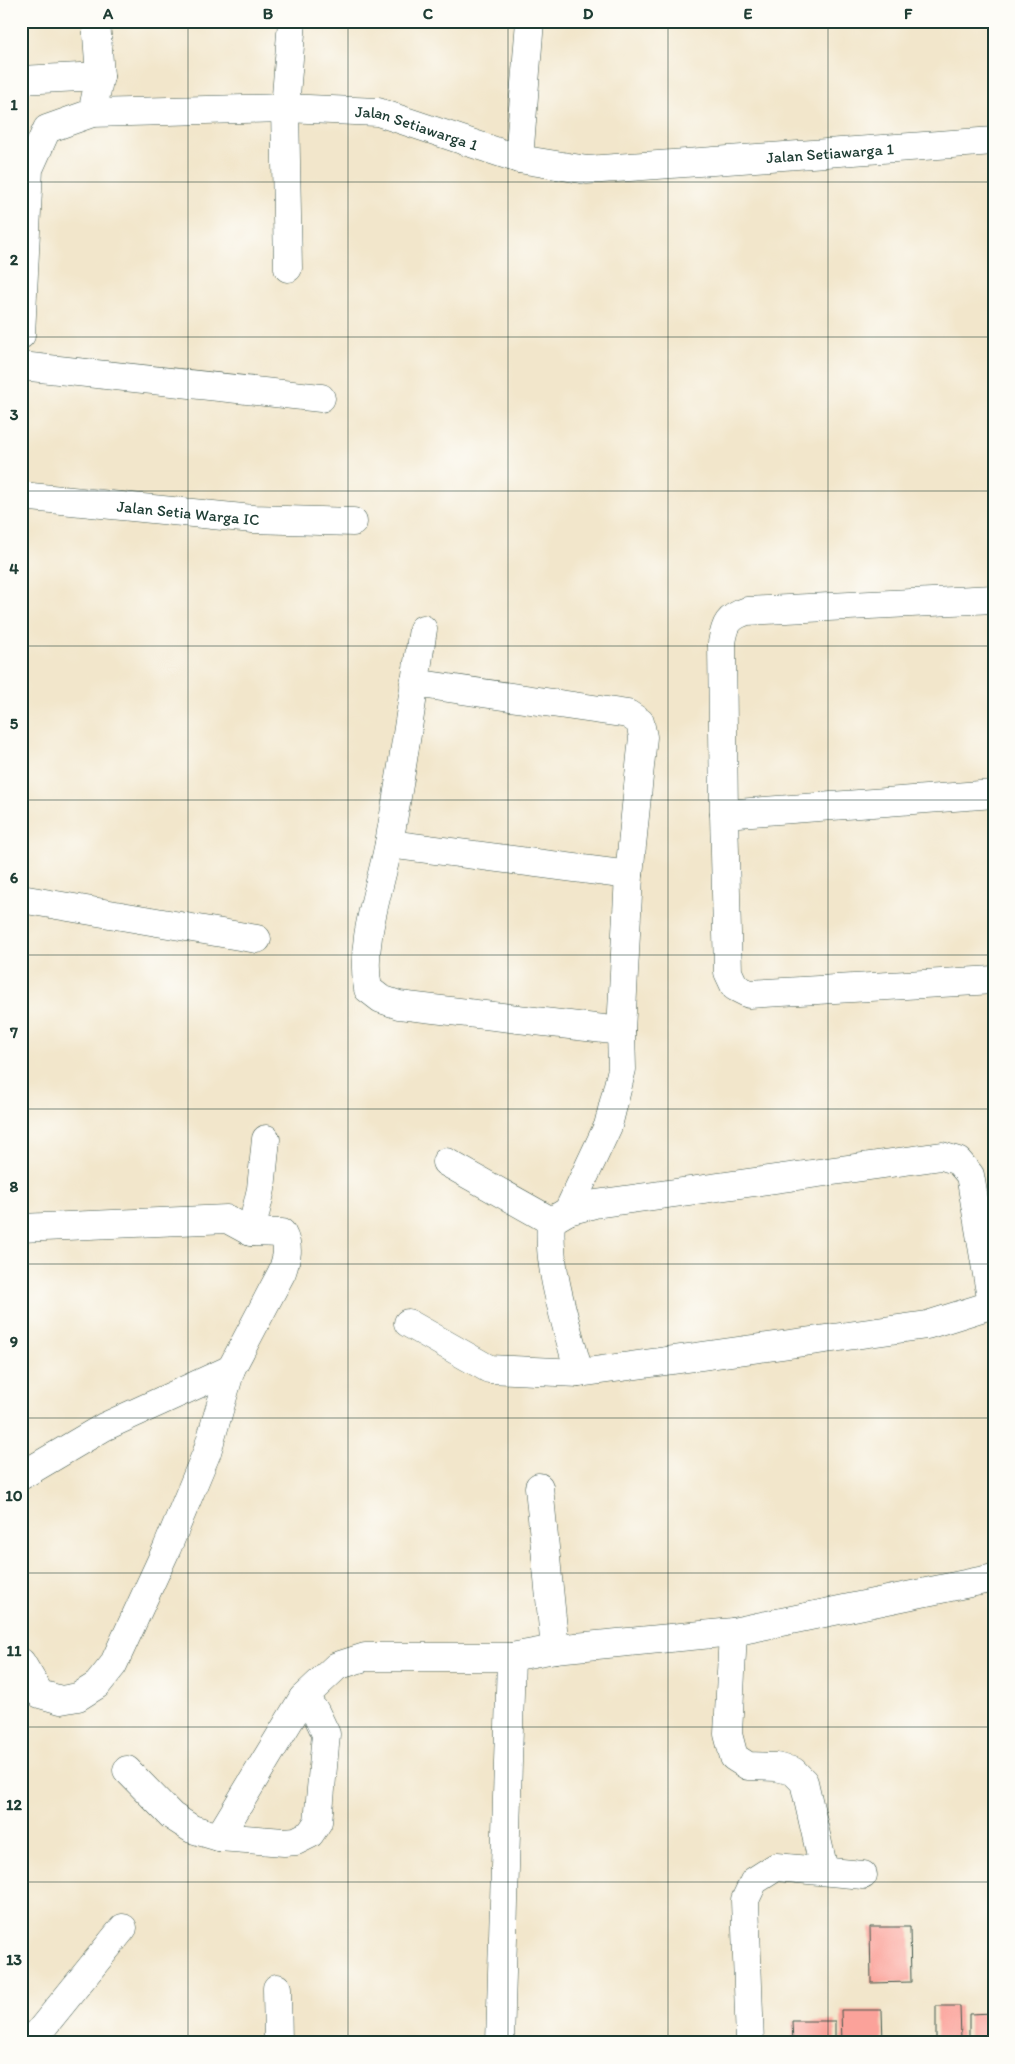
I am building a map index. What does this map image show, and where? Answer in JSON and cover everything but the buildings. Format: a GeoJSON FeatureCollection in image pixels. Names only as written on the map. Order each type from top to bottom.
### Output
{"type":"FeatureCollection","features":[{"type":"Feature","properties":{"kind":"street"},"geometry":{"type":"LineString","coordinates":[[92,113],[100,76],[96,21]]}},
{"type":"Feature","properties":{"kind":"street"},"geometry":{"type":"LineString","coordinates":[[288,268],[286,108],[292,21]]}},
{"type":"Feature","properties":{"kind":"street"},"geometry":{"type":"LineString","coordinates":[[519,159],[530,21]]}},
{"type":"Feature","properties":{"kind":"street"},"geometry":{"type":"LineString","coordinates":[[21,80],[100,76]]}},
{"type":"Feature","properties":{"kind":"street","name":"Jalan Setiawarga 1"},"geometry":{"type":"LineString","coordinates":[[21,335],[29,169],[47,129],[92,113],[286,108],[378,112],[519,159],[587,170],[994,141]]}},
{"type":"Feature","properties":{"kind":"street"},"geometry":{"type":"LineString","coordinates":[[21,366],[321,398]]}},
{"type":"Feature","properties":{"kind":"street","name":"Jalan Setia Warga IC"},"geometry":{"type":"LineString","coordinates":[[21,496],[253,519],[353,522]]}},
{"type":"Feature","properties":{"kind":"street"},"geometry":{"type":"LineString","coordinates":[[994,599],[747,611],[736,615],[725,626],[722,643],[728,972],[735,987],[749,994],[994,980]]}},
{"type":"Feature","properties":{"kind":"street"},"geometry":{"type":"LineString","coordinates":[[424,629],[389,844],[365,953],[368,989],[381,998],[399,1004],[621,1031]]}},
{"type":"Feature","properties":{"kind":"street"},"geometry":{"type":"LineString","coordinates":[[414,683],[628,714],[640,722],[644,737],[630,875],[621,1031],[622,1069],[608,1126],[560,1216],[550,1240],[552,1260],[578,1373]]}},
{"type":"Feature","properties":{"kind":"street"},"geometry":{"type":"LineString","coordinates":[[724,814],[994,794]]}},
{"type":"Feature","properties":{"kind":"street"},"geometry":{"type":"LineString","coordinates":[[389,844],[630,875]]}},
{"type":"Feature","properties":{"kind":"street"},"geometry":{"type":"LineString","coordinates":[[21,899],[256,939]]}},
{"type":"Feature","properties":{"kind":"street"},"geometry":{"type":"LineString","coordinates":[[251,1232],[261,1190],[266,1139]]}},
{"type":"Feature","properties":{"kind":"street"},"geometry":{"type":"LineString","coordinates":[[408,1323],[489,1369],[578,1373],[928,1325],[993,1304],[970,1175],[958,1161],[942,1156],[595,1204],[560,1216],[446,1162]]}},
{"type":"Feature","properties":{"kind":"street"},"geometry":{"type":"LineString","coordinates":[[21,1228],[227,1219],[251,1232],[282,1233],[288,1250],[282,1272],[232,1369],[208,1452],[167,1548],[113,1665],[97,1684],[78,1697],[60,1700],[40,1694],[21,1662]]}},
{"type":"Feature","properties":{"kind":"street"},"geometry":{"type":"LineString","coordinates":[[21,1476],[104,1427],[232,1369]]}},
{"type":"Feature","properties":{"kind":"street"},"geometry":{"type":"LineString","coordinates":[[538,1487],[555,1649]]}},
{"type":"Feature","properties":{"kind":"street"},"geometry":{"type":"LineString","coordinates":[[219,1837],[303,1698],[337,1666],[365,1657],[511,1657],[555,1649],[733,1632],[994,1578]]}},
{"type":"Feature","properties":{"kind":"street"},"geometry":{"type":"LineString","coordinates":[[733,1632],[728,1734],[734,1757],[748,1766],[776,1767],[793,1771],[804,1782],[824,1870]]}},
{"type":"Feature","properties":{"kind":"street"},"geometry":{"type":"LineString","coordinates":[[500,2043],[511,1657]]}},
{"type":"Feature","properties":{"kind":"street"},"geometry":{"type":"LineString","coordinates":[[127,1770],[172,1816],[192,1829],[219,1837],[284,1842],[296,1841],[310,1834],[318,1822],[326,1734],[315,1711],[303,1698]]}},
{"type":"Feature","properties":{"kind":"street"},"geometry":{"type":"LineString","coordinates":[[750,2043],[745,1900],[754,1881],[776,1867],[863,1875]]}},
{"type":"Feature","properties":{"kind":"street"},"geometry":{"type":"LineString","coordinates":[[30,2043],[123,1928]]}},
{"type":"Feature","properties":{"kind":"street"},"geometry":{"type":"LineString","coordinates":[[277,1988],[278,2043]]}}]}
